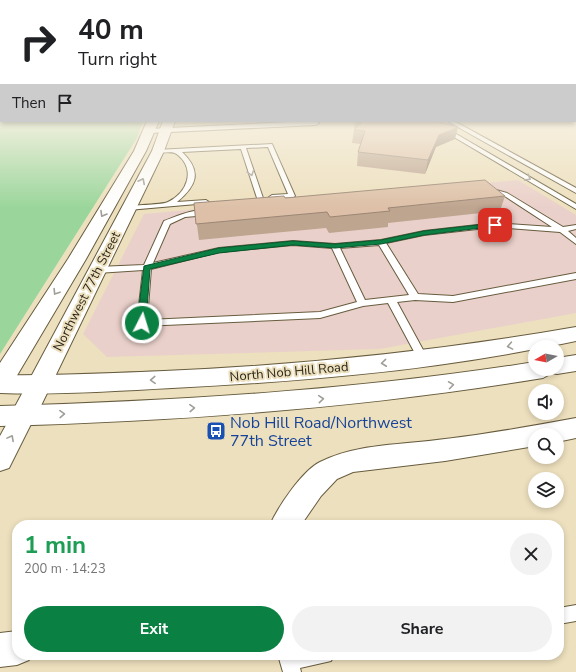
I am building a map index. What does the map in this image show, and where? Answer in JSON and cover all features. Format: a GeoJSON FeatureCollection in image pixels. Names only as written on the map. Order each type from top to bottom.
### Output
{"type":"FeatureCollection","features":[{"type":"Feature","properties":{"kind":"street","name":"Northwest 77th Street"},"geometry":{"type":"LineString","coordinates":[[0,383],[144,145]]}},
{"type":"Feature","properties":{"kind":"street","name":"Northwest 77th Street"},"geometry":{"type":"LineString","coordinates":[[0,460],[11,416],[39,385],[158,151],[158,145]]}},
{"type":"Feature","properties":{"kind":"street","name":"North Nob Hill Road"},"geometry":{"type":"LineString","coordinates":[[0,383],[39,385],[262,375],[423,359],[496,349],[576,334]]}},
{"type":"Feature","properties":{"kind":"street"},"geometry":{"type":"LineString","coordinates":[[564,365],[576,363]]}},
{"type":"Feature","properties":{"kind":"street"},"geometry":{"type":"LineString","coordinates":[[11,416],[252,405],[375,395],[472,382],[528,372]]}},
{"type":"Feature","properties":{"kind":"street"},"geometry":{"type":"LineString","coordinates":[[564,430],[576,428]]}},
{"type":"Feature","properties":{"kind":"street"},"geometry":{"type":"LineString","coordinates":[[288,520],[311,487],[328,471],[350,461],[445,450],[528,437]]}},
{"type":"Feature","properties":{"kind":"street"},"geometry":{"type":"LineString","coordinates":[[0,650],[12,649]]}},
{"type":"Feature","properties":{"kind":"lane"},"geometry":{"type":"LineString","coordinates":[[158,151],[265,145]]}},
{"type":"Feature","properties":{"kind":"lane"},"geometry":{"type":"LineString","coordinates":[[252,199],[292,196],[270,145]]}},
{"type":"Feature","properties":{"kind":"lane"},"geometry":{"type":"LineString","coordinates":[[471,145],[576,207]]}},
{"type":"Feature","properties":{"kind":"lane"},"geometry":{"type":"LineString","coordinates":[[495,145],[576,190]]}},
{"type":"Feature","properties":{"kind":"lane"},"geometry":{"type":"LineString","coordinates":[[243,147],[260,198]]}},
{"type":"Feature","properties":{"kind":"lane"},"geometry":{"type":"LineString","coordinates":[[169,205],[189,186],[192,172],[185,156],[177,151]]}},
{"type":"Feature","properties":{"kind":"lane"},"geometry":{"type":"LineString","coordinates":[[494,167],[538,160]]}},
{"type":"Feature","properties":{"kind":"lane"},"geometry":{"type":"LineString","coordinates":[[478,191],[486,190],[505,194],[562,230],[576,242]]}},
{"type":"Feature","properties":{"kind":"lane"},"geometry":{"type":"LineString","coordinates":[[128,208],[214,202]]}},
{"type":"Feature","properties":{"kind":"lane"},"geometry":{"type":"LineString","coordinates":[[216,212],[184,215],[167,223],[147,268],[142,323],[320,315],[362,303],[415,297],[453,299],[576,276]]}},
{"type":"Feature","properties":{"kind":"lane"},"geometry":{"type":"LineString","coordinates":[[97,270],[147,268],[219,250],[293,243],[335,246],[381,242],[424,233],[495,225],[562,230],[576,227]]}},
{"type":"Feature","properties":{"kind":"lane"},"geometry":{"type":"LineString","coordinates":[[381,242],[415,297]]}},
{"type":"Feature","properties":{"kind":"lane"},"geometry":{"type":"LineString","coordinates":[[335,246],[362,303]]}},
{"type":"Feature","properties":{"kind":"lane"},"geometry":{"type":"LineString","coordinates":[[392,300],[423,359]]}},
{"type":"Feature","properties":{"kind":"lane"},"geometry":{"type":"LineString","coordinates":[[564,615],[576,613]]}},
{"type":"Feature","properties":{"kind":"lane"},"geometry":{"type":"LineString","coordinates":[[290,663],[303,660]]}},
{"type":"Feature","properties":{"kind":"shaded area"},"geometry":{"type":"Polygon","coordinates":[[[518,180],[576,215],[576,313],[380,349],[107,357],[83,334],[144,214],[518,180]]]}},
{"type":"Feature","properties":{"kind":"green space"},"geometry":{"type":"Polygon","coordinates":[[[0,145],[132,145],[0,354],[0,145]]]}},
{"type":"Feature","properties":{"kind":"building"},"geometry":{"type":"Polygon","coordinates":[[[360,145],[434,145],[428,160],[358,152],[360,145]]]}},
{"type":"Feature","properties":{"kind":"building"},"geometry":{"type":"Polygon","coordinates":[[[485,180],[505,196],[388,208],[390,211],[330,217],[327,212],[196,224],[194,203],[284,196],[285,198],[485,180]]]}},
{"type":"Feature","properties":{"kind":"place","name":"Nob Hill Road/Northwest 77th Street"},"geometry":{"type":"Point","coordinates":[216,431]}},
{"type":"Feature","properties":{"kind":"route"},"geometry":{"type":"LineString","coordinates":[[142,323],[147,268],[219,250],[293,243],[335,246],[381,242],[424,233],[495,225]]}}]}
